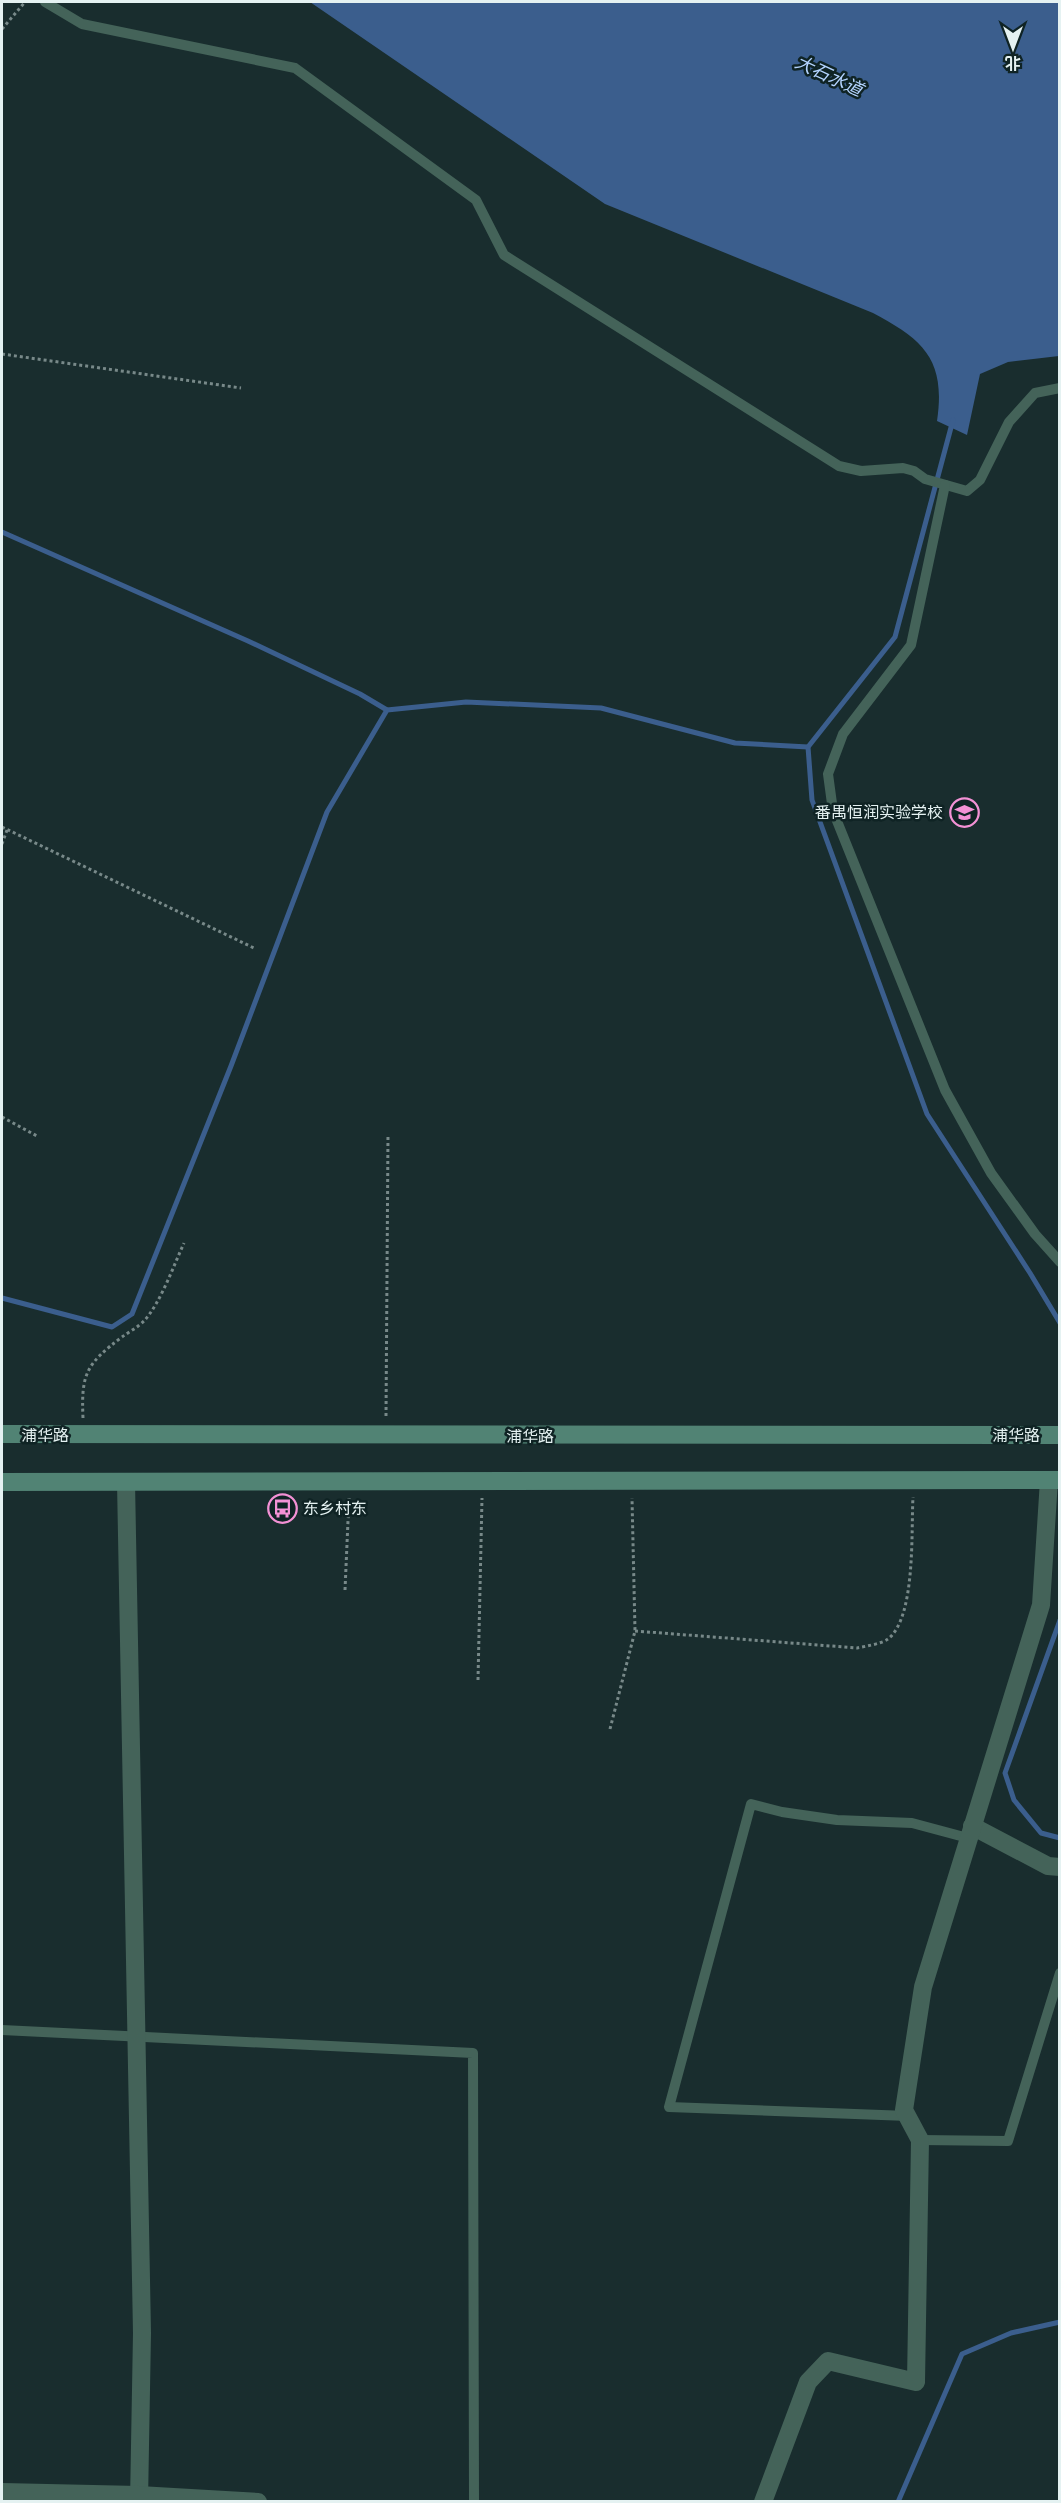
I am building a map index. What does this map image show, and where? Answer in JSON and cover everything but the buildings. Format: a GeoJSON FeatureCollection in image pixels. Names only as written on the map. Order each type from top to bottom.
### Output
{"type":"FeatureCollection","features":[{"type":"Feature","properties":{"kind":"main road","name":"浦华路"},"geometry":{"type":"LineString","coordinates":[[2,1434],[1059,1435]]}},
{"type":"Feature","properties":{"kind":"main road"},"geometry":{"type":"LineString","coordinates":[[2,1482],[1054,1480]]}},
{"type":"Feature","properties":{"kind":"street"},"geometry":{"type":"LineString","coordinates":[[764,2502],[808,2382],[828,2361],[916,2382],[920,2140],[904,2109],[923,1987],[1041,1605],[1054,1480]]}},
{"type":"Feature","properties":{"kind":"street"},"geometry":{"type":"LineString","coordinates":[[126,1482],[142,2334],[139,2498]]}},
{"type":"Feature","properties":{"kind":"street"},"geometry":{"type":"LineString","coordinates":[[970,1832],[1048,1866],[1059,1867]]}},
{"type":"Feature","properties":{"kind":"street"},"geometry":{"type":"LineString","coordinates":[[2,2492],[258,2502]]}},
{"type":"Feature","properties":{"kind":"lane"},"geometry":{"type":"LineString","coordinates":[[45,2],[82,24],[295,68],[476,200],[504,255],[839,466],[861,471],[903,468],[914,471],[925,479],[967,490],[980,480],[1008,422],[1035,393],[1059,388]]}},
{"type":"Feature","properties":{"kind":"lane"},"geometry":{"type":"LineString","coordinates":[[945,485],[911,645],[843,734],[828,774],[833,811],[945,1090],[991,1173],[1035,1234],[1059,1262]]}},
{"type":"Feature","properties":{"kind":"lane"},"geometry":{"type":"LineString","coordinates":[[908,2116],[669,2107],[751,1804],[783,1812],[837,1820],[912,1823],[970,1832]]}},
{"type":"Feature","properties":{"kind":"lane"},"geometry":{"type":"LineString","coordinates":[[920,2140],[1008,2141],[1059,1973]]}},
{"type":"Feature","properties":{"kind":"lane"},"geometry":{"type":"LineString","coordinates":[[2,2030],[473,2053],[474,2502]]}},
{"type":"Feature","properties":{"kind":"path"},"geometry":{"type":"LineString","coordinates":[[2,29],[25,2]]}},
{"type":"Feature","properties":{"kind":"path"},"geometry":{"type":"LineString","coordinates":[[2,354],[241,388]]}},
{"type":"Feature","properties":{"kind":"path"},"geometry":{"type":"LineString","coordinates":[[2,827],[256,949]]}},
{"type":"Feature","properties":{"kind":"path"},"geometry":{"type":"LineString","coordinates":[[2,844],[7,830]]}},
{"type":"Feature","properties":{"kind":"path"},"geometry":{"type":"LineString","coordinates":[[2,1117],[37,1136]]}},
{"type":"Feature","properties":{"kind":"path"},"geometry":{"type":"LineString","coordinates":[[386,1436],[388,1134]]}},
{"type":"Feature","properties":{"kind":"path"},"geometry":{"type":"LineString","coordinates":[[83,1435],[82,1388],[87,1370],[104,1350],[144,1321],[155,1305],[184,1244]]}},
{"type":"Feature","properties":{"kind":"path"},"geometry":{"type":"LineString","coordinates":[[478,1680],[482,1481]]}},
{"type":"Feature","properties":{"kind":"path"},"geometry":{"type":"LineString","coordinates":[[610,1729],[635,1632],[632,1481]]}},
{"type":"Feature","properties":{"kind":"path"},"geometry":{"type":"LineString","coordinates":[[635,1632],[857,1648],[887,1640],[896,1630],[909,1592],[913,1481]]}},
{"type":"Feature","properties":{"kind":"path"},"geometry":{"type":"LineString","coordinates":[[345,1590],[350,1482]]}},
{"type":"Feature","properties":{"kind":"water","name":"大石水道"},"geometry":{"type":"Polygon","coordinates":[[[310,2],[1059,2],[1059,356],[1008,362],[980,374],[967,435],[937,421],[938,382],[934,367],[918,343],[906,333],[873,313],[605,204],[310,2]]]}},
{"type":"Feature","properties":{"kind":"waterway"},"geometry":{"type":"LineString","coordinates":[[953,420],[895,637],[808,747],[812,800],[927,1114],[1060,1323]]}},
{"type":"Feature","properties":{"kind":"waterway"},"geometry":{"type":"LineString","coordinates":[[2,532],[248,641],[360,694],[387,710]]}},
{"type":"Feature","properties":{"kind":"waterway"},"geometry":{"type":"LineString","coordinates":[[2,1298],[112,1327],[132,1314],[231,1066],[327,812],[387,710],[466,702],[601,708],[735,743],[808,747]]}},
{"type":"Feature","properties":{"kind":"waterway"},"geometry":{"type":"LineString","coordinates":[[1060,1620],[1005,1773],[1014,1800],[1041,1833],[1060,1838]]}},
{"type":"Feature","properties":{"kind":"waterway"},"geometry":{"type":"LineString","coordinates":[[898,2502],[962,2354],[1011,2333],[1060,2322]]}},
{"type":"Feature","properties":{"kind":"place","name":"番禺恒润实验学校"},"geometry":{"type":"Point","coordinates":[964,812]}},
{"type":"Feature","properties":{"kind":"place","name":"东乡村东"},"geometry":{"type":"Point","coordinates":[282,1508]}}]}
